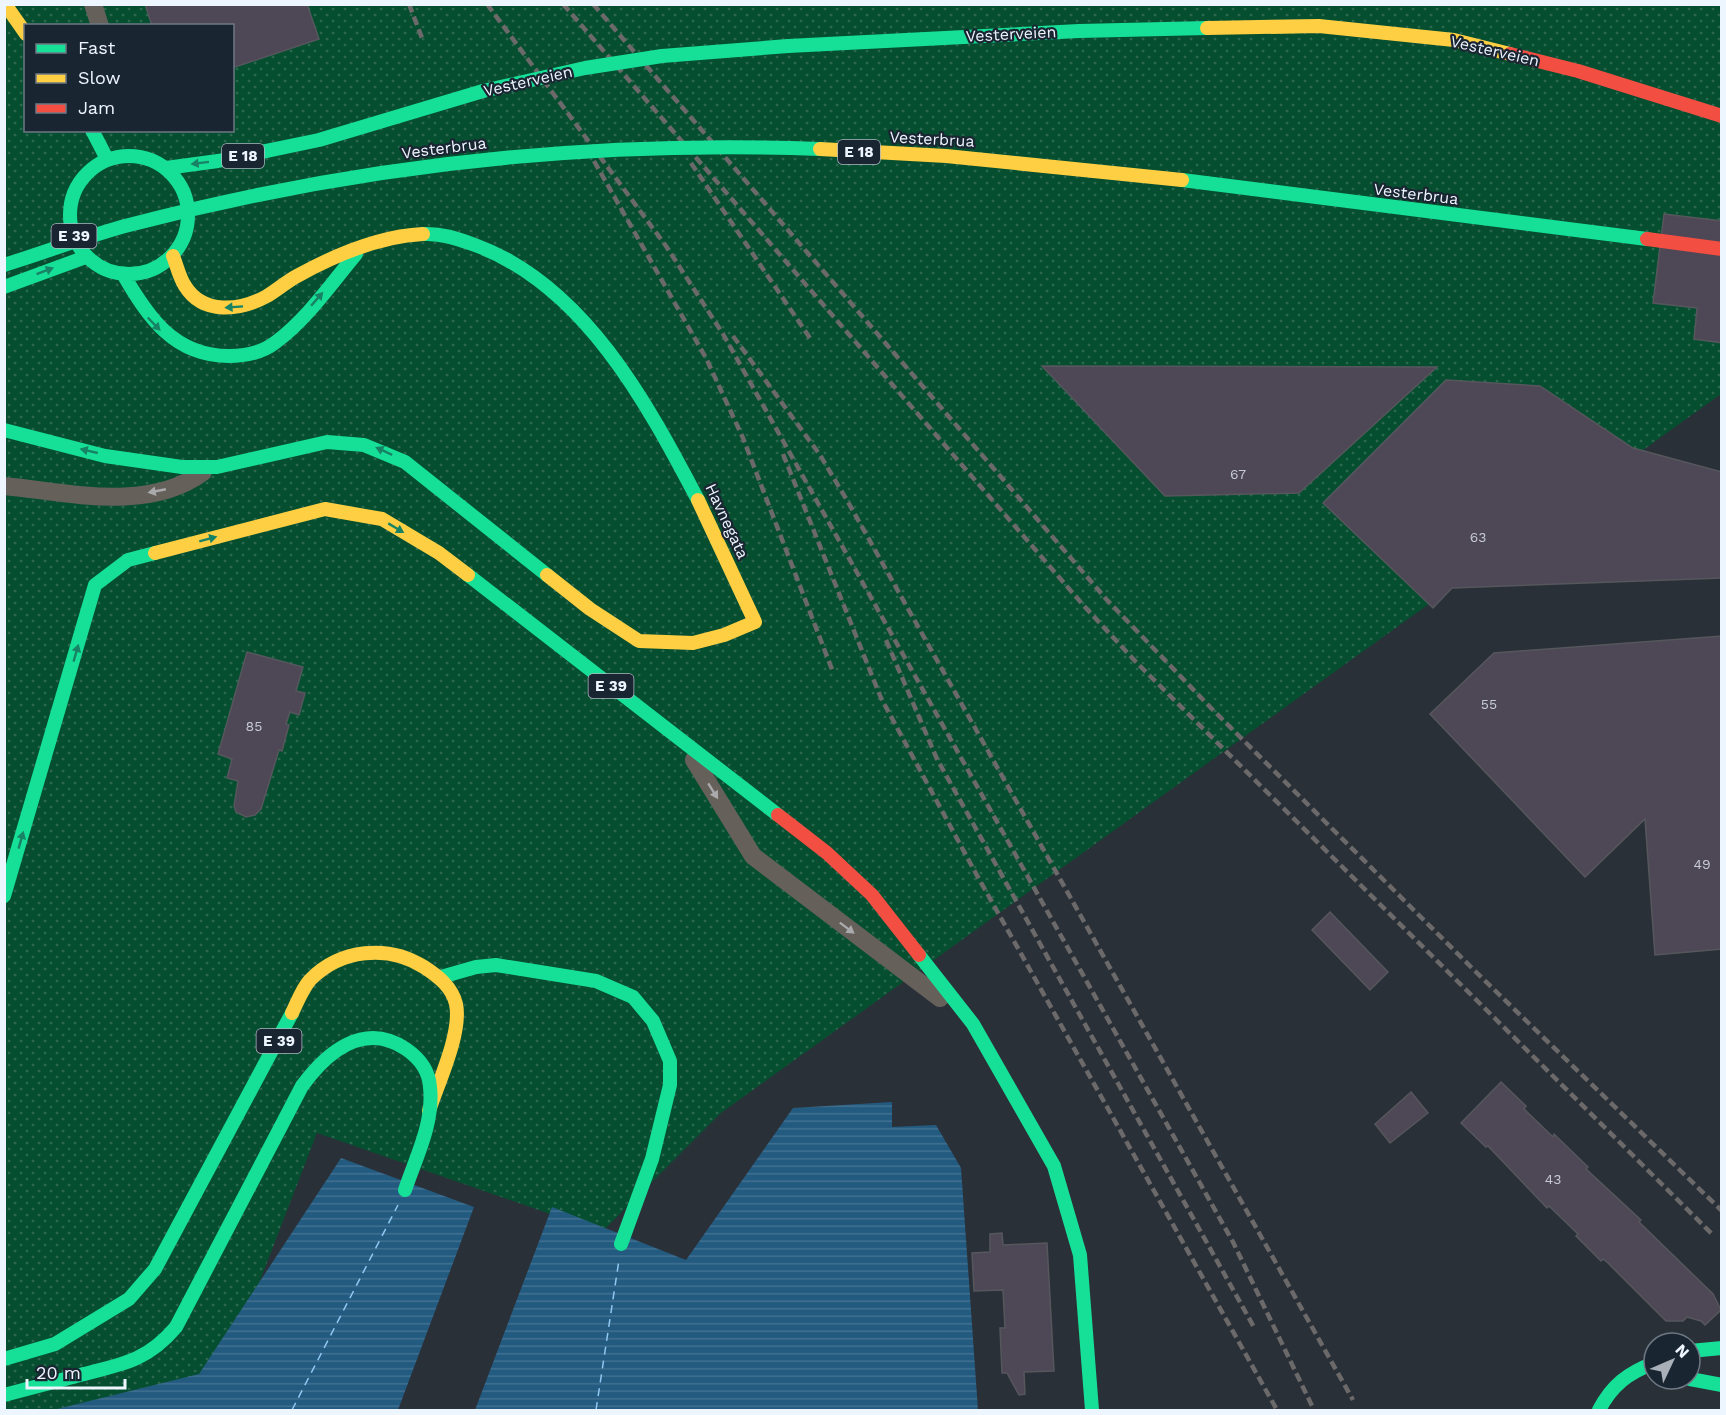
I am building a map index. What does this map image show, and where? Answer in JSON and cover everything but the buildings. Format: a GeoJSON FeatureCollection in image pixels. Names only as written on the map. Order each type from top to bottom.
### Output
{"type":"FeatureCollection","features":[{"type":"Feature","properties":{"kind":"main road"},"geometry":{"type":"LineString","coordinates":[[5,4],[24,31]]}},
{"type":"Feature","properties":{"kind":"main road","name":"Vesterveien"},"geometry":{"type":"LineString","coordinates":[[166,168],[218,161],[319,140],[483,91],[585,68],[662,56],[788,46],[1079,31],[1319,26],[1454,40],[1578,71],[1722,116]]}},
{"type":"Feature","properties":{"kind":"main road","name":"Vesterveien"},"geometry":{"type":"LineString","coordinates":[[1705,109],[1722,108]]}},
{"type":"Feature","properties":{"kind":"main road"},"geometry":{"type":"LineString","coordinates":[[93,132],[107,159],[127,155],[148,158],[166,168],[185,194],[189,210],[188,227],[173,256],[150,270],[123,274],[148,317],[172,342],[202,355],[232,357],[265,350],[298,322],[362,247]]}},
{"type":"Feature","properties":{"kind":"main road","name":"Vesterveien"},"geometry":{"type":"LineString","coordinates":[[271,165],[319,140]]}},
{"type":"Feature","properties":{"kind":"main road","name":"Vesterbrua"},"geometry":{"type":"LineString","coordinates":[[4,265],[124,226],[227,200],[368,174],[485,159],[615,150],[766,148],[956,155],[1124,172],[1722,249]]}},
{"type":"Feature","properties":{"kind":"main road","name":"E 39"},"geometry":{"type":"LineString","coordinates":[[107,159],[91,169],[78,183],[71,201],[69,220],[75,240],[86,257],[103,269],[123,274]]}},
{"type":"Feature","properties":{"kind":"main road","name":"E 18"},"geometry":{"type":"LineString","coordinates":[[189,210],[233,184]]}},
{"type":"Feature","properties":{"kind":"main road","name":"E 39"},"geometry":{"type":"LineString","coordinates":[[4,253],[50,233],[69,220]]}},
{"type":"Feature","properties":{"kind":"main road","name":"Havnegata"},"geometry":{"type":"LineString","coordinates":[[209,468],[309,444],[345,440],[365,443],[405,462],[590,609],[639,641],[693,643],[724,635],[755,622],[705,510],[664,435],[619,369],[554,292],[501,254],[450,236],[403,235],[362,247]]}},
{"type":"Feature","properties":{"kind":"main road"},"geometry":{"type":"LineString","coordinates":[[173,256],[187,290],[205,305],[228,309],[247,306],[300,274],[362,247]]}},
{"type":"Feature","properties":{"kind":"main road","name":"E 39"},"geometry":{"type":"LineString","coordinates":[[4,287],[86,257]]}},
{"type":"Feature","properties":{"kind":"main road"},"geometry":{"type":"LineString","coordinates":[[4,430],[148,463],[209,468]]}},
{"type":"Feature","properties":{"kind":"main road","name":"E 39"},"geometry":{"type":"LineString","coordinates":[[4,897],[95,585],[128,560],[325,508],[382,519],[439,553],[827,853],[872,895],[973,1024],[1054,1166],[1080,1256],[1092,1410]]}},
{"type":"Feature","properties":{"kind":"main road","name":"E 39"},"geometry":{"type":"LineString","coordinates":[[4,1359],[55,1344],[129,1299],[155,1269],[309,981],[336,961],[367,951],[408,957],[441,977],[457,1004],[453,1032],[405,1190],[431,1104],[430,1082],[424,1066],[407,1049],[391,1041],[370,1038],[355,1040],[325,1058],[302,1086],[176,1327],[161,1347],[141,1359],[4,1395]]}},
{"type":"Feature","properties":{"kind":"main road"},"geometry":{"type":"LineString","coordinates":[[441,977],[476,967],[496,965],[596,981],[633,997],[654,1021],[670,1061],[670,1085],[652,1159],[621,1244]]}},
{"type":"Feature","properties":{"kind":"main road"},"geometry":{"type":"LineString","coordinates":[[1702,1350],[1722,1348]]}},
{"type":"Feature","properties":{"kind":"main road"},"geometry":{"type":"LineString","coordinates":[[1599,1410],[1608,1392],[1620,1379],[1642,1368]]}},
{"type":"Feature","properties":{"kind":"main road"},"geometry":{"type":"LineString","coordinates":[[1702,1381],[1722,1385]]}},
{"type":"Feature","properties":{"kind":"lane"},"geometry":{"type":"LineString","coordinates":[[93,4],[99,24]]}},
{"type":"Feature","properties":{"kind":"lane"},"geometry":{"type":"LineString","coordinates":[[107,159],[114,132]]}},
{"type":"Feature","properties":{"kind":"lane"},"geometry":{"type":"LineString","coordinates":[[4,486],[111,497],[142,494],[190,482],[209,468]]}},
{"type":"Feature","properties":{"kind":"lane"},"geometry":{"type":"LineString","coordinates":[[682,741],[753,856],[973,1024]]}},
{"type":"Feature","properties":{"kind":"green space"},"geometry":{"type":"Polygon","coordinates":[[[5,5],[1721,5],[1721,394],[721,1113],[602,1232],[317,1133],[217,1392],[138,1410],[5,1410],[5,5]]]}},
{"type":"Feature","properties":{"kind":"water"},"geometry":{"type":"Polygon","coordinates":[[[892,1102],[892,1127],[936,1125],[961,1168],[978,1410],[475,1410],[552,1207],[686,1260],[793,1108],[892,1102]]]}},
{"type":"Feature","properties":{"kind":"water"},"geometry":{"type":"Polygon","coordinates":[[[341,1158],[474,1207],[398,1410],[53,1410],[199,1374],[341,1158]]]}},
{"type":"Feature","properties":{"kind":"ferry route"},"geometry":{"type":"LineString","coordinates":[[292,1410],[398,1205]]}},
{"type":"Feature","properties":{"kind":"ferry route"},"geometry":{"type":"LineString","coordinates":[[596,1410],[619,1260]]}},
{"type":"Feature","properties":{"kind":"railway"},"geometry":{"type":"LineString","coordinates":[[409,4],[422,38]]}},
{"type":"Feature","properties":{"kind":"railway"},"geometry":{"type":"LineString","coordinates":[[487,4],[666,246],[723,334],[1233,1242],[1314,1410]]}},
{"type":"Feature","properties":{"kind":"railway"},"geometry":{"type":"LineString","coordinates":[[563,4],[1084,606],[1136,662],[1712,1234]]}},
{"type":"Feature","properties":{"kind":"railway"},"geometry":{"type":"LineString","coordinates":[[593,4],[1107,600],[1212,709],[1476,972],[1722,1211]]}},
{"type":"Feature","properties":{"kind":"railway"},"geometry":{"type":"LineString","coordinates":[[594,161],[706,358],[743,438],[833,672]]}},
{"type":"Feature","properties":{"kind":"railway"},"geometry":{"type":"LineString","coordinates":[[691,163],[812,341]]}},
{"type":"Feature","properties":{"kind":"railway"},"geometry":{"type":"LineString","coordinates":[[733,336],[820,455],[848,502],[1353,1400]]}},
{"type":"Feature","properties":{"kind":"railway"},"geometry":{"type":"LineString","coordinates":[[783,454],[881,698],[974,870],[1277,1410]]}},
{"type":"Feature","properties":{"kind":"railway"},"geometry":{"type":"LineString","coordinates":[[886,640],[937,759],[1255,1329]]}},
{"type":"Feature","properties":{"kind":"traffic: fast"},"geometry":{"type":"LineString","coordinates":[[788,46],[1079,31],[1207,28]]}},
{"type":"Feature","properties":{"kind":"traffic: fast"},"geometry":{"type":"LineString","coordinates":[[483,91],[585,68],[662,56],[788,46]]}},
{"type":"Feature","properties":{"kind":"traffic: fast"},"geometry":{"type":"LineString","coordinates":[[166,168],[218,161],[319,140],[483,91]]}},
{"type":"Feature","properties":{"kind":"traffic: fast"},"geometry":{"type":"LineString","coordinates":[[93,132],[107,159]]}},
{"type":"Feature","properties":{"kind":"traffic: fast"},"geometry":{"type":"LineString","coordinates":[[4,265],[113,229],[214,204],[385,173],[472,162],[646,149],[733,147],[820,149]]}},
{"type":"Feature","properties":{"kind":"traffic: fast"},"geometry":{"type":"LineString","coordinates":[[129,156],[152,160],[171,173],[184,192],[188,215],[184,238],[171,257],[152,270],[129,274],[106,270],[87,257],[74,238],[70,215],[74,192],[87,173],[106,160],[129,156]]}},
{"type":"Feature","properties":{"kind":"traffic: fast"},"geometry":{"type":"LineString","coordinates":[[1182,180],[1647,239]]}},
{"type":"Feature","properties":{"kind":"traffic: fast"},"geometry":{"type":"LineString","coordinates":[[423,234],[443,235],[475,245],[514,263],[549,288],[580,318],[634,387],[698,500]]}},
{"type":"Feature","properties":{"kind":"traffic: fast"},"geometry":{"type":"LineString","coordinates":[[123,274],[153,319],[178,341],[210,354],[242,355],[265,349],[287,333],[318,301],[356,254]]}},
{"type":"Feature","properties":{"kind":"traffic: fast"},"geometry":{"type":"LineString","coordinates":[[4,287],[86,257]]}},
{"type":"Feature","properties":{"kind":"traffic: fast"},"geometry":{"type":"LineString","coordinates":[[4,430],[105,456],[182,467],[217,467],[327,442],[364,445],[405,462],[547,575]]}},
{"type":"Feature","properties":{"kind":"traffic: fast"},"geometry":{"type":"LineString","coordinates":[[4,896],[95,585],[128,560],[155,553]]}},
{"type":"Feature","properties":{"kind":"traffic: fast"},"geometry":{"type":"LineString","coordinates":[[468,575],[778,815]]}},
{"type":"Feature","properties":{"kind":"traffic: fast"},"geometry":{"type":"LineString","coordinates":[[919,955],[973,1024],[1054,1166],[1080,1255],[1092,1410]]}},
{"type":"Feature","properties":{"kind":"traffic: fast"},"geometry":{"type":"LineString","coordinates":[[441,977],[476,967],[496,965],[596,981],[633,997],[653,1021],[670,1061],[670,1085],[652,1159],[621,1244]]}},
{"type":"Feature","properties":{"kind":"traffic: fast"},"geometry":{"type":"LineString","coordinates":[[4,1359],[55,1344],[129,1299],[155,1269],[292,1013]]}},
{"type":"Feature","properties":{"kind":"traffic: fast"},"geometry":{"type":"LineString","coordinates":[[84,1374],[145,1354],[176,1327],[302,1086],[335,1052],[361,1039],[376,1038],[390,1041],[406,1049],[415,1056],[428,1076],[431,1100],[427,1127],[405,1190]]}},
{"type":"Feature","properties":{"kind":"traffic: fast"},"geometry":{"type":"LineString","coordinates":[[1702,1350],[1722,1348]]}},
{"type":"Feature","properties":{"kind":"traffic: fast"},"geometry":{"type":"LineString","coordinates":[[1599,1410],[1615,1387],[1642,1368]]}},
{"type":"Feature","properties":{"kind":"traffic: fast"},"geometry":{"type":"LineString","coordinates":[[4,1395],[84,1374]]}},
{"type":"Feature","properties":{"kind":"traffic: fast"},"geometry":{"type":"LineString","coordinates":[[1702,1381],[1722,1385]]}},
{"type":"Feature","properties":{"kind":"traffic: slow"},"geometry":{"type":"LineString","coordinates":[[5,4],[24,31]]}},
{"type":"Feature","properties":{"kind":"traffic: slow"},"geometry":{"type":"LineString","coordinates":[[1207,28],[1319,26],[1454,40],[1510,54]]}},
{"type":"Feature","properties":{"kind":"traffic: slow"},"geometry":{"type":"LineString","coordinates":[[820,149],[946,156],[1182,180]]}},
{"type":"Feature","properties":{"kind":"traffic: slow"},"geometry":{"type":"LineString","coordinates":[[173,256],[183,283],[193,295],[212,306],[234,307],[267,296],[293,278],[342,254],[390,238],[423,234]]}},
{"type":"Feature","properties":{"kind":"traffic: slow"},"geometry":{"type":"LineString","coordinates":[[547,575],[590,609],[639,641],[693,643],[724,635],[755,622],[698,500]]}},
{"type":"Feature","properties":{"kind":"traffic: slow"},"geometry":{"type":"LineString","coordinates":[[155,553],[325,509],[382,519],[439,553],[468,575]]}},
{"type":"Feature","properties":{"kind":"traffic: slow"},"geometry":{"type":"LineString","coordinates":[[292,1013],[310,980],[335,962],[350,956],[365,953],[395,955],[429,970],[444,982],[451,992],[456,1004],[457,1016],[452,1043],[429,1111]]}},
{"type":"Feature","properties":{"kind":"traffic: jam"},"geometry":{"type":"LineString","coordinates":[[1510,54],[1578,71],[1722,116]]}},
{"type":"Feature","properties":{"kind":"traffic: jam"},"geometry":{"type":"LineString","coordinates":[[1647,239],[1722,249]]}},
{"type":"Feature","properties":{"kind":"traffic: jam"},"geometry":{"type":"LineString","coordinates":[[778,815],[827,853],[872,895],[919,955]]}}]}
